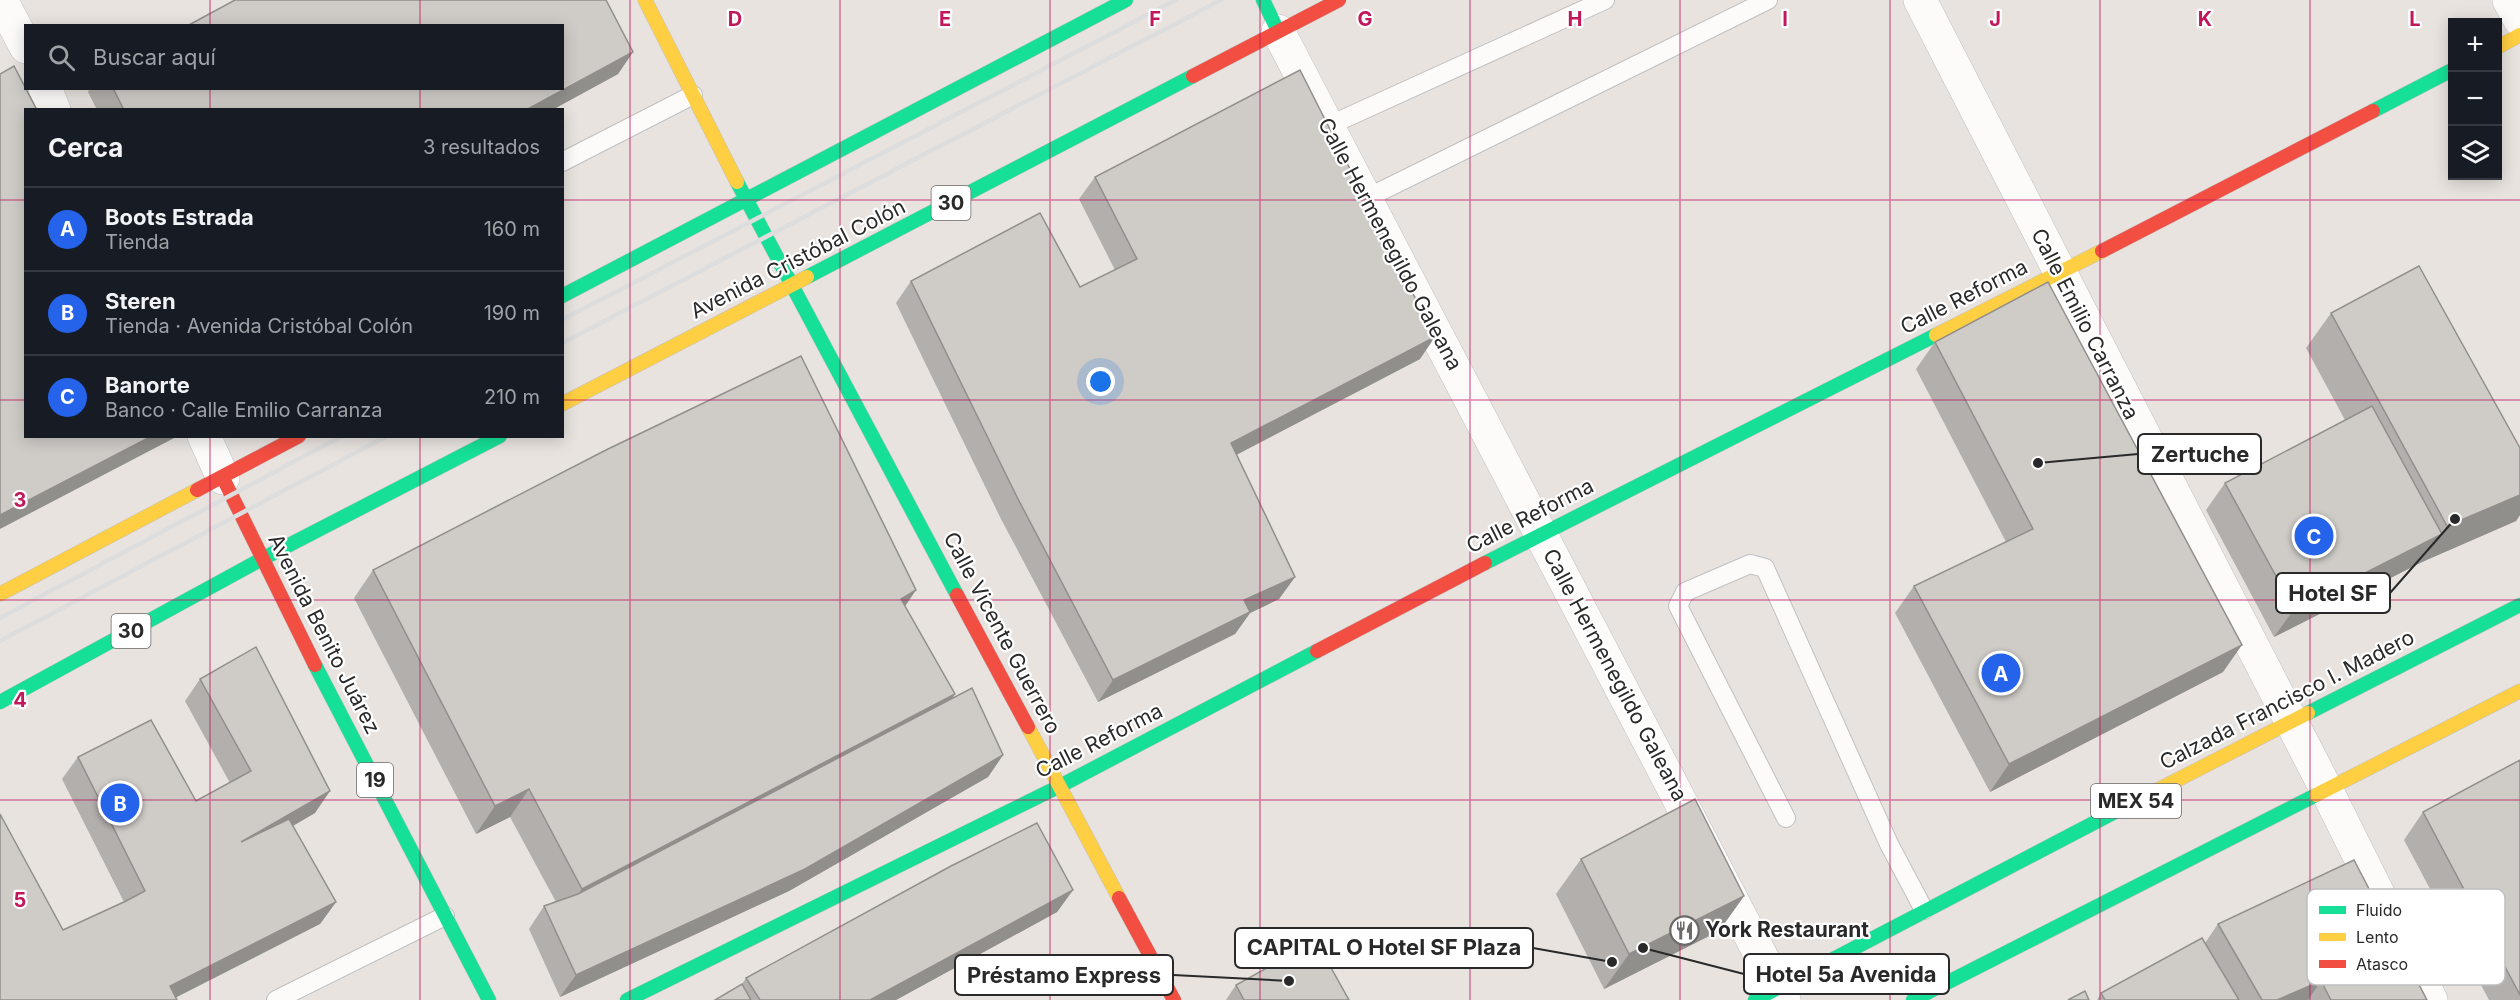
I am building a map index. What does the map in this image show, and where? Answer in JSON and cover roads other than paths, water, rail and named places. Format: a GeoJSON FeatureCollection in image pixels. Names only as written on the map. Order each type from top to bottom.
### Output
{"type":"FeatureCollection","features":[{"type":"Feature","properties":{"kind":"main road","name":"Calle Vicente Guerrero"},"geometry":{"type":"LineString","coordinates":[[645,0],[745,199],[1174,1000]]}},
{"type":"Feature","properties":{"kind":"main road"},"geometry":{"type":"LineString","coordinates":[[564,295],[1126,0]]}},
{"type":"Feature","properties":{"kind":"main road"},"geometry":{"type":"LineString","coordinates":[[1263,0],[1278,31]]}},
{"type":"Feature","properties":{"kind":"main road","name":"Avenida Cristóbal Colón"},"geometry":{"type":"LineString","coordinates":[[564,403],[1339,0]]}},
{"type":"Feature","properties":{"kind":"main road"},"geometry":{"type":"LineString","coordinates":[[2502,45],[2520,35]]}},
{"type":"Feature","properties":{"kind":"main road","name":"Calle Reforma"},"geometry":{"type":"LineString","coordinates":[[627,1000],[1060,786],[1541,534],[2059,273],[2448,72]]}},
{"type":"Feature","properties":{"kind":"main road"},"geometry":{"type":"LineString","coordinates":[[0,594],[295,438]]}},
{"type":"Feature","properties":{"kind":"main road","name":"30"},"geometry":{"type":"LineString","coordinates":[[0,702],[262,560],[496,438]]}},
{"type":"Feature","properties":{"kind":"main road","name":"Avenida Benito Juárez"},"geometry":{"type":"LineString","coordinates":[[222,478],[489,1000]]}},
{"type":"Feature","properties":{"kind":"main road","name":"Calzada Francisco I. Madero"},"geometry":{"type":"LineString","coordinates":[[1772,996],[1924,910],[2520,605]]}},
{"type":"Feature","properties":{"kind":"main road"},"geometry":{"type":"LineString","coordinates":[[1913,1000],[2520,690]]}},
{"type":"Feature","properties":{"kind":"street"},"geometry":{"type":"LineString","coordinates":[[1,0],[16,47]]}},
{"type":"Feature","properties":{"kind":"street","name":"Calle Emilio Carranza"},"geometry":{"type":"LineString","coordinates":[[1920,0],[2376,889]]}},
{"type":"Feature","properties":{"kind":"street"},"geometry":{"type":"LineString","coordinates":[[2510,0],[2520,20]]}},
{"type":"Feature","properties":{"kind":"street","name":"Calle Hermenegildo Galeana"},"geometry":{"type":"LineString","coordinates":[[1278,31],[1541,534],[1772,996]]}},
{"type":"Feature","properties":{"kind":"street"},"geometry":{"type":"LineString","coordinates":[[46,90],[53,108]]}},
{"type":"Feature","properties":{"kind":"street","name":"19"},"geometry":{"type":"LineString","coordinates":[[205,438],[222,478]]}},
{"type":"Feature","properties":{"kind":"street","name":"Calle Emilio Carranza"},"geometry":{"type":"LineString","coordinates":[[2424,985],[2431,1000]]}},
{"type":"Feature","properties":{"kind":"lane"},"geometry":{"type":"LineString","coordinates":[[1328,126],[1605,0]]}},
{"type":"Feature","properties":{"kind":"lane"},"geometry":{"type":"LineString","coordinates":[[1367,198],[1768,0]]}},
{"type":"Feature","properties":{"kind":"lane"},"geometry":{"type":"LineString","coordinates":[[564,161],[693,95]]}},
{"type":"Feature","properties":{"kind":"lane"},"geometry":{"type":"LineString","coordinates":[[1786,818],[1678,606],[1685,592],[1750,564],[1765,568],[1889,844],[1924,910]]}},
{"type":"Feature","properties":{"kind":"lane"},"geometry":{"type":"LineString","coordinates":[[276,1000],[445,916]]}},
{"type":"Feature","properties":{"kind":"railway"},"geometry":{"type":"LineString","coordinates":[[564,319],[1176,0]]}},
{"type":"Feature","properties":{"kind":"railway"},"geometry":{"type":"LineString","coordinates":[[564,342],[1221,0]]}},
{"type":"Feature","properties":{"kind":"railway"},"geometry":{"type":"LineString","coordinates":[[0,618],[338,438]]}},
{"type":"Feature","properties":{"kind":"railway"},"geometry":{"type":"LineString","coordinates":[[0,641],[383,438]]}},
{"type":"Feature","properties":{"kind":"place","name":"Zertuche"},"geometry":{"type":"Point","coordinates":[2038,463]}},
{"type":"Feature","properties":{"kind":"place","name":"Hotel SF"},"geometry":{"type":"Point","coordinates":[2455,519]}},
{"type":"Feature","properties":{"kind":"place","name":"Banorte"},"geometry":{"type":"Point","coordinates":[2314,536]}},
{"type":"Feature","properties":{"kind":"place","name":"Boots Estrada"},"geometry":{"type":"Point","coordinates":[2001,673]}},
{"type":"Feature","properties":{"kind":"place","name":"Steren"},"geometry":{"type":"Point","coordinates":[120,803]}},
{"type":"Feature","properties":{"kind":"place","name":"York Restaurant"},"geometry":{"type":"Point","coordinates":[1684,930]}},
{"type":"Feature","properties":{"kind":"place","name":"Hotel 5a Avenida"},"geometry":{"type":"Point","coordinates":[1643,948]}},
{"type":"Feature","properties":{"kind":"place","name":"CAPITAL O Hotel SF Plaza"},"geometry":{"type":"Point","coordinates":[1612,962]}},
{"type":"Feature","properties":{"kind":"place","name":"Préstamo Express"},"geometry":{"type":"Point","coordinates":[1289,981]}}]}
